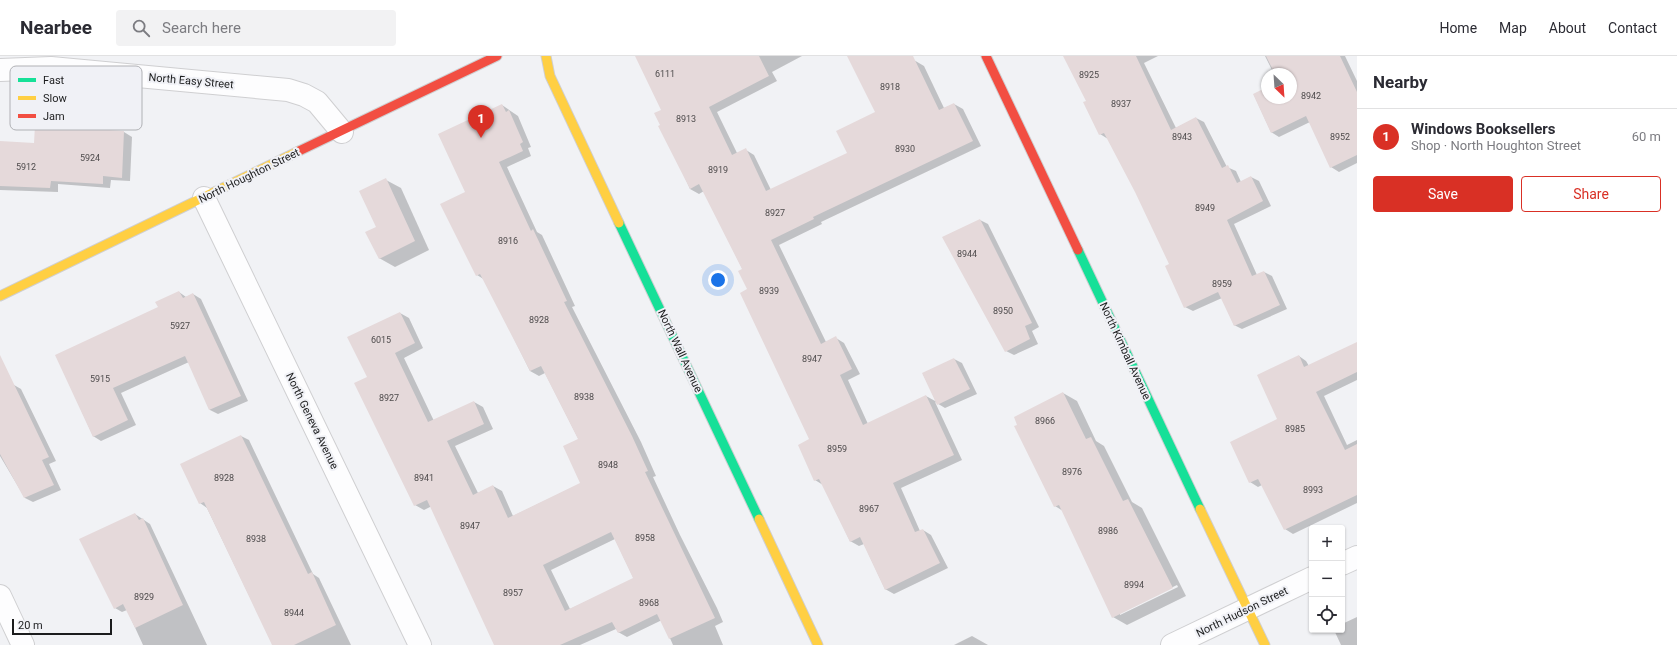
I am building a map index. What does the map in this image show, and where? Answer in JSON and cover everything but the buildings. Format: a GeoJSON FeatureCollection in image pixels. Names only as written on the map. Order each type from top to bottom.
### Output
{"type":"FeatureCollection","features":[{"type":"Feature","properties":{"kind":"street","name":"North Houghton Street"},"geometry":{"type":"LineString","coordinates":[[0,296],[497,56]]}},
{"type":"Feature","properties":{"kind":"street","name":"North Wall Avenue"},"geometry":{"type":"LineString","coordinates":[[546,56],[550,76],[818,645]]}},
{"type":"Feature","properties":{"kind":"street","name":"North Kimball Avenue"},"geometry":{"type":"LineString","coordinates":[[986,56],[1265,645]]}},
{"type":"Feature","properties":{"kind":"street","name":"North Easy Street"},"geometry":{"type":"LineString","coordinates":[[0,70],[10,70]]}},
{"type":"Feature","properties":{"kind":"street","name":"North Easy Street"},"geometry":{"type":"LineString","coordinates":[[142,76],[288,90],[304,95],[317,102],[342,132]]}},
{"type":"Feature","properties":{"kind":"street","name":"North Geneva Avenue"},"geometry":{"type":"LineString","coordinates":[[204,198],[420,645]]}},
{"type":"Feature","properties":{"kind":"street"},"geometry":{"type":"LineString","coordinates":[[1345,563],[1357,557]]}},
{"type":"Feature","properties":{"kind":"street","name":"North Hudson Street"},"geometry":{"type":"LineString","coordinates":[[1172,645],[1309,579]]}},
{"type":"Feature","properties":{"kind":"street"},"geometry":{"type":"LineString","coordinates":[[0,596],[23,645]]}},
{"type":"Feature","properties":{"kind":"traffic: fast"},"geometry":{"type":"LineString","coordinates":[[619,223],[759,519]]}},
{"type":"Feature","properties":{"kind":"traffic: fast"},"geometry":{"type":"LineString","coordinates":[[1078,250],[1200,509]]}},
{"type":"Feature","properties":{"kind":"traffic: slow"},"geometry":{"type":"LineString","coordinates":[[546,56],[550,76],[619,223]]}},
{"type":"Feature","properties":{"kind":"traffic: slow"},"geometry":{"type":"LineString","coordinates":[[0,296],[299,151]]}},
{"type":"Feature","properties":{"kind":"traffic: slow"},"geometry":{"type":"LineString","coordinates":[[1200,509],[1265,645]]}},
{"type":"Feature","properties":{"kind":"traffic: slow"},"geometry":{"type":"LineString","coordinates":[[759,519],[818,645]]}},
{"type":"Feature","properties":{"kind":"traffic: jam"},"geometry":{"type":"LineString","coordinates":[[299,151],[497,56]]}},
{"type":"Feature","properties":{"kind":"traffic: jam"},"geometry":{"type":"LineString","coordinates":[[986,56],[1078,250]]}},
{"type":"Feature","properties":{"kind":"place","name":"Windows Booksellers"},"geometry":{"type":"Point","coordinates":[481,138]}}]}
